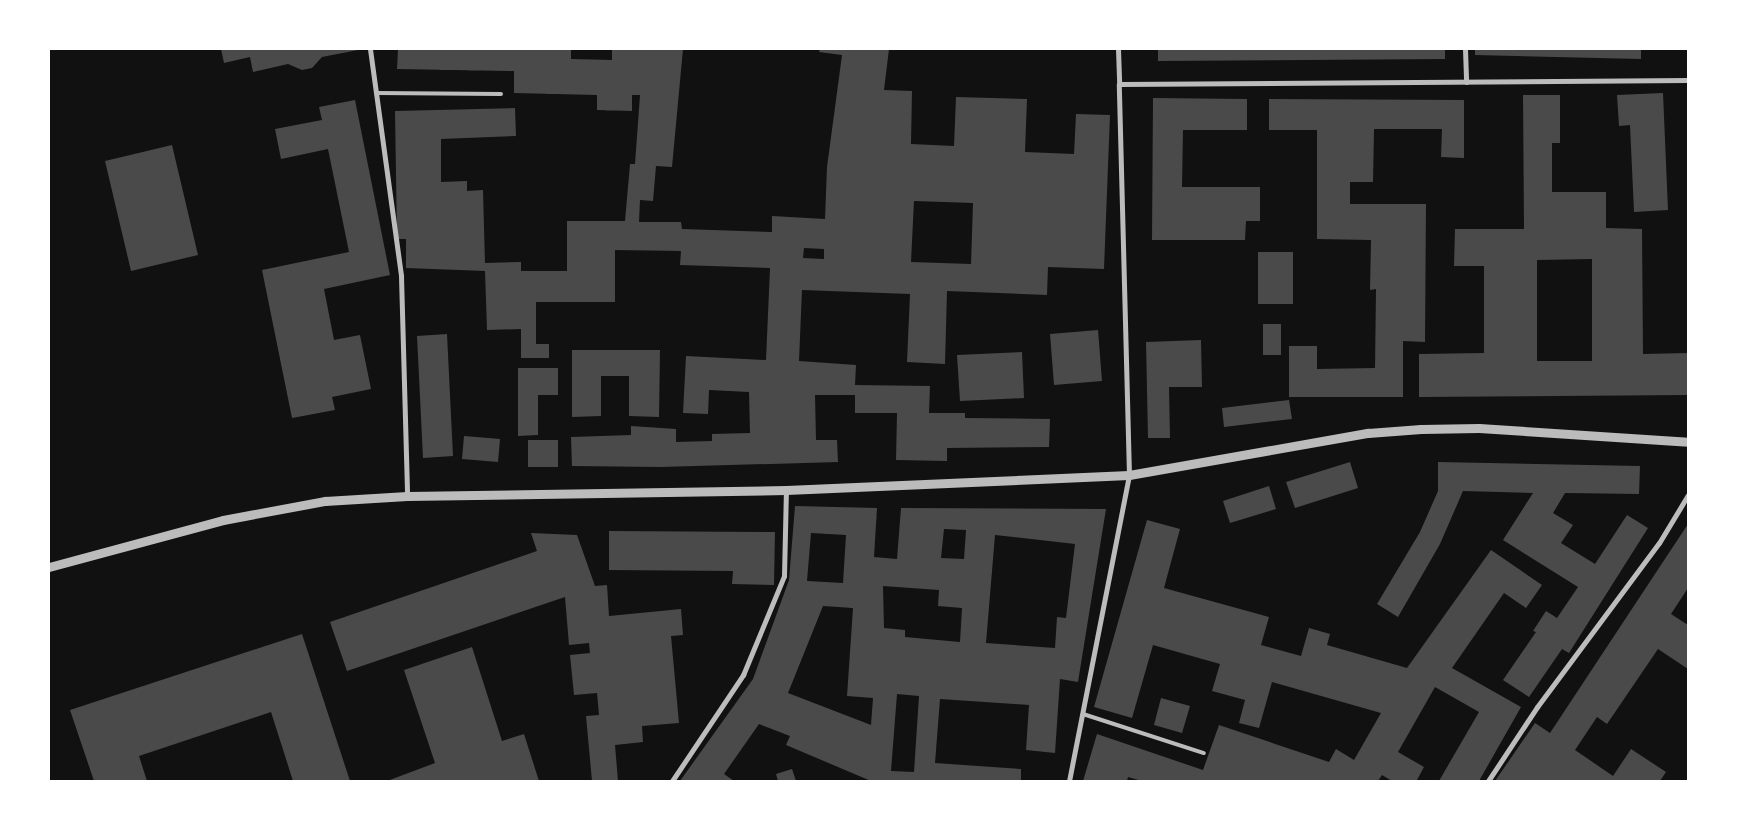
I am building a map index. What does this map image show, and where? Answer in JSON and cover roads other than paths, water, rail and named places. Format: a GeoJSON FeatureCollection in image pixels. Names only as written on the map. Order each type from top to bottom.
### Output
{"type":"FeatureCollection","features":[{"type":"Feature","properties":{"kind":"street"},"geometry":{"type":"LineString","coordinates":[[370,49],[401,276],[407,496]]}},
{"type":"Feature","properties":{"kind":"street"},"geometry":{"type":"LineString","coordinates":[[1069,781],[1129,475],[1118,49]]}},
{"type":"Feature","properties":{"kind":"street"},"geometry":{"type":"LineString","coordinates":[[1465,49],[1466,82]]}},
{"type":"Feature","properties":{"kind":"street"},"geometry":{"type":"LineString","coordinates":[[1119,84],[1688,80]]}},
{"type":"Feature","properties":{"kind":"street"},"geometry":{"type":"LineString","coordinates":[[49,567],[223,520],[325,501],[407,496],[786,490],[1129,475],[1368,433],[1421,429],[1480,428],[1688,442]]}},
{"type":"Feature","properties":{"kind":"street"},"geometry":{"type":"LineString","coordinates":[[672,781],[743,675],[784,576],[786,490]]}},
{"type":"Feature","properties":{"kind":"street"},"geometry":{"type":"LineString","coordinates":[[1488,781],[1537,708],[1660,543],[1688,495]]}},
{"type":"Feature","properties":{"kind":"lane"},"geometry":{"type":"LineString","coordinates":[[376,93],[501,94]]}},
{"type":"Feature","properties":{"kind":"lane"},"geometry":{"type":"LineString","coordinates":[[1083,714],[1204,753]]}}]}
